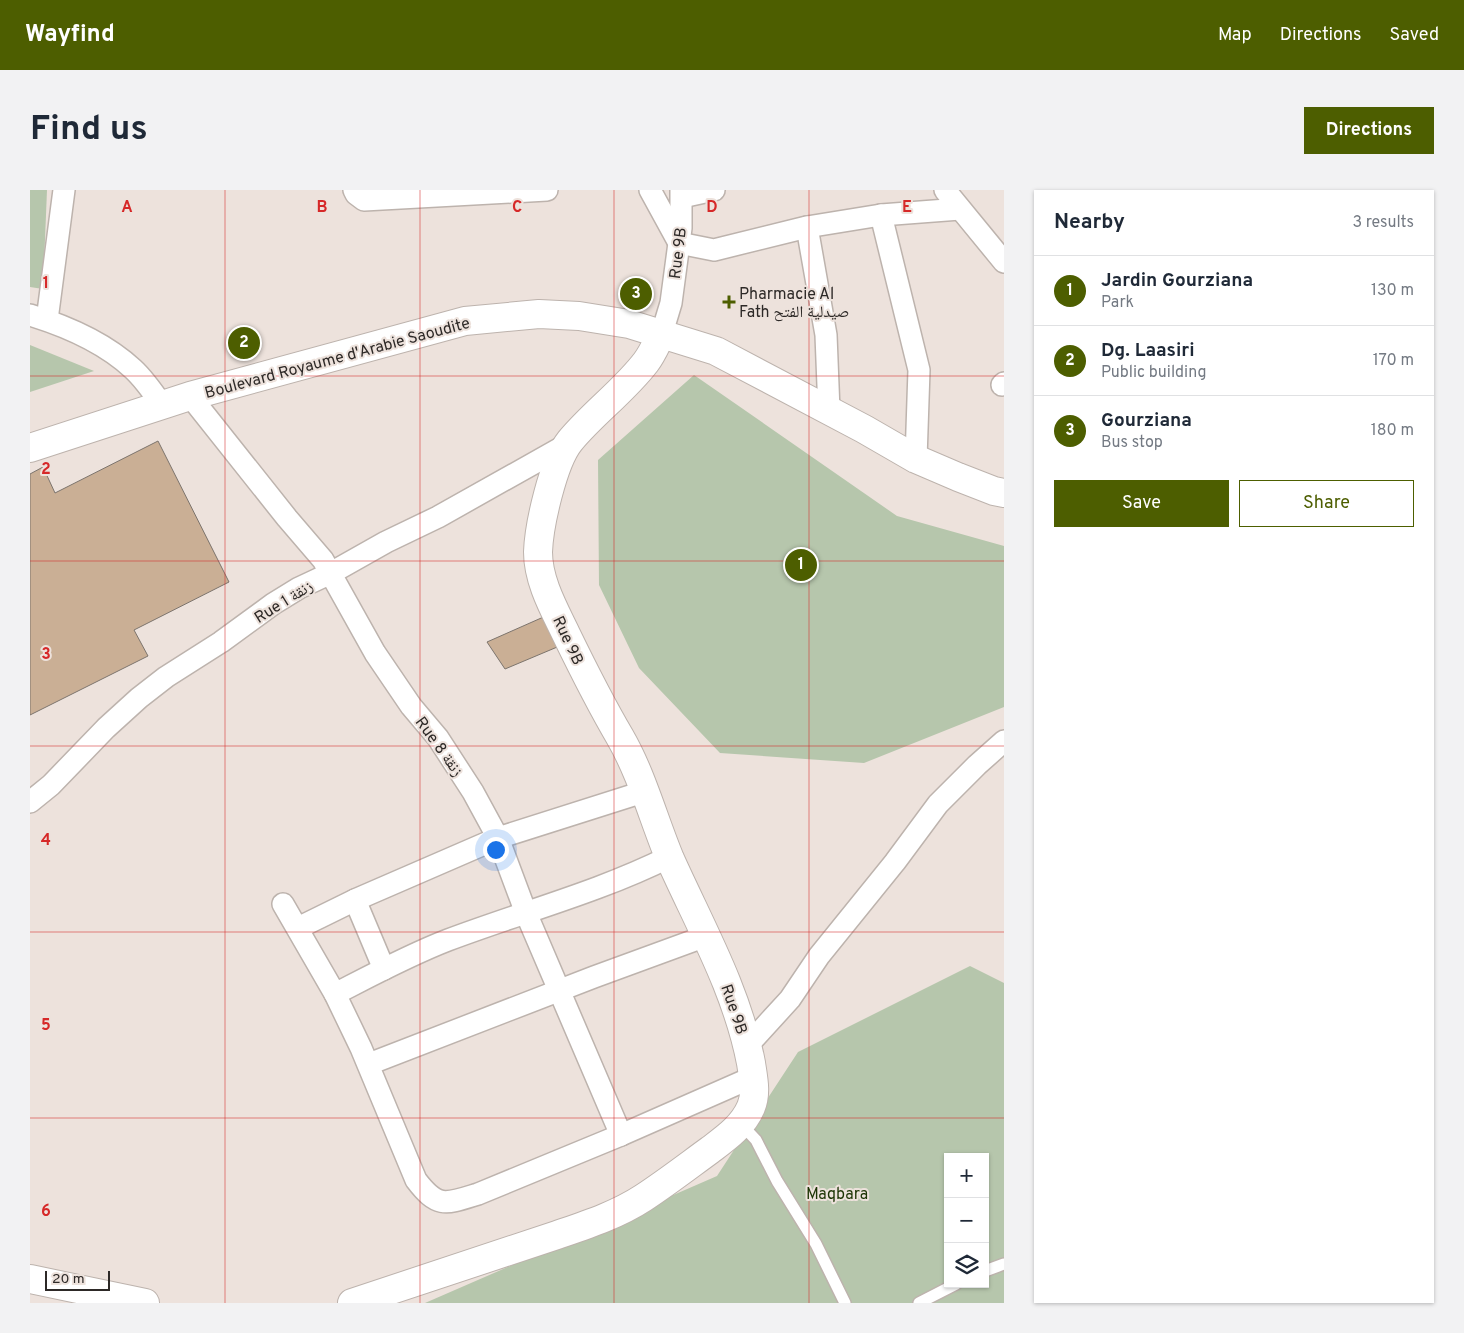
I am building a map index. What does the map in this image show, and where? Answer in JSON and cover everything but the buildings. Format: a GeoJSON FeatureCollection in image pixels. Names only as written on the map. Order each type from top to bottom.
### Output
{"type":"FeatureCollection","features":[{"type":"Feature","properties":{"kind":"street"},"geometry":{"type":"LineString","coordinates":[[64,190],[38,317],[96,342],[114,354],[132,368],[147,384],[162,405]]}},
{"type":"Feature","properties":{"kind":"street"},"geometry":{"type":"LineString","coordinates":[[354,190],[364,200],[547,190]]}},
{"type":"Feature","properties":{"kind":"street"},"geometry":{"type":"LineString","coordinates":[[650,190],[679,243],[714,250],[807,227],[881,215],[960,209]]}},
{"type":"Feature","properties":{"kind":"street"},"geometry":{"type":"LineString","coordinates":[[682,193],[714,190]]}},
{"type":"Feature","properties":{"kind":"street"},"geometry":{"type":"LineString","coordinates":[[945,190],[1004,262]]}},
{"type":"Feature","properties":{"kind":"street","name":"Rue 9B"},"geometry":{"type":"LineString","coordinates":[[682,193],[679,243],[671,303],[662,333],[647,361],[568,444],[554,474],[547,496],[539,537],[538,554],[543,581],[556,614],[646,791],[670,856],[733,998],[748,1046],[753,1088]]}},
{"type":"Feature","properties":{"kind":"street"},"geometry":{"type":"LineString","coordinates":[[881,215],[919,370],[916,459]]}},
{"type":"Feature","properties":{"kind":"street"},"geometry":{"type":"LineString","coordinates":[[807,227],[826,334],[829,411]]}},
{"type":"Feature","properties":{"kind":"street","name":"Boulevard Royaume d'Arabie Saoudite"},"geometry":{"type":"LineString","coordinates":[[30,448],[190,396],[465,321],[539,314],[579,316],[628,324],[716,351],[760,373],[916,459],[976,484],[1004,493]]}},
{"type":"Feature","properties":{"kind":"street","name":"Rue 8 زنقة"},"geometry":{"type":"LineString","coordinates":[[190,396],[287,518],[323,560],[375,653],[411,706],[442,744],[473,792],[498,838],[526,913],[621,1135]]}},
{"type":"Feature","properties":{"kind":"street","name":"Rue 1 زنقة"},"geometry":{"type":"LineString","coordinates":[[30,802],[51,785],[126,709],[155,685],[221,642],[273,604],[299,588],[331,573],[386,542],[438,517],[568,444]]}},
{"type":"Feature","properties":{"kind":"street"},"geometry":{"type":"LineString","coordinates":[[748,1046],[790,999],[819,956],[895,862],[938,804],[977,765],[1001,749]]}},
{"type":"Feature","properties":{"kind":"street"},"geometry":{"type":"LineString","coordinates":[[298,928],[355,900],[498,838],[646,791]]}},
{"type":"Feature","properties":{"kind":"street"},"geometry":{"type":"LineString","coordinates":[[335,994],[447,940],[638,871],[670,856]]}},
{"type":"Feature","properties":{"kind":"street"},"geometry":{"type":"LineString","coordinates":[[355,900],[384,969]]}},
{"type":"Feature","properties":{"kind":"street"},"geometry":{"type":"LineString","coordinates":[[283,904],[335,994],[369,1064],[388,1115],[416,1180],[424,1191],[438,1202],[454,1202],[478,1194],[621,1135],[753,1088],[752,1106],[741,1124],[724,1140],[642,1199],[606,1216],[530,1244],[352,1303]]}},
{"type":"Feature","properties":{"kind":"street"},"geometry":{"type":"LineString","coordinates":[[369,1064],[559,990],[706,936]]}},
{"type":"Feature","properties":{"kind":"street"},"geometry":{"type":"LineString","coordinates":[[30,1280],[144,1303]]}},
{"type":"Feature","properties":{"kind":"lane"},"geometry":{"type":"LineString","coordinates":[[741,1124],[756,1140],[777,1180],[816,1244],[845,1303]]}},
{"type":"Feature","properties":{"kind":"lane"},"geometry":{"type":"LineString","coordinates":[[989,1270],[1004,1264]]}},
{"type":"Feature","properties":{"kind":"lane"},"geometry":{"type":"LineString","coordinates":[[919,1303],[948,1288]]}},
{"type":"Feature","properties":{"kind":"green space"},"geometry":{"type":"Polygon","coordinates":[[[30,190],[47,190],[43,289],[30,287],[30,190]]]}},
{"type":"Feature","properties":{"kind":"green space"},"geometry":{"type":"Polygon","coordinates":[[[30,345],[94,371],[30,392],[30,345]]]}},
{"type":"Feature","properties":{"kind":"green space"},"geometry":{"type":"Polygon","coordinates":[[[694,375],[897,516],[1004,546],[1004,707],[864,763],[720,753],[639,668],[599,585],[598,460],[694,375]]]}},
{"type":"Feature","properties":{"kind":"green space","name":"Maqbara"},"geometry":{"type":"Polygon","coordinates":[[[970,966],[1004,983],[1004,1303],[425,1303],[717,1176],[798,1052],[970,966]]]}},
{"type":"Feature","properties":{"kind":"place","name":"Gourziana"},"geometry":{"type":"Point","coordinates":[636,294]}},
{"type":"Feature","properties":{"kind":"place","name":"Pharmacie Al Fath صيدلية الفتح"},"geometry":{"type":"Point","coordinates":[729,302]}},
{"type":"Feature","properties":{"kind":"place","name":"Dg. Laasiri"},"geometry":{"type":"Point","coordinates":[244,343]}},
{"type":"Feature","properties":{"kind":"place","name":"Jardin Gourziana"},"geometry":{"type":"Point","coordinates":[801,565]}}]}
